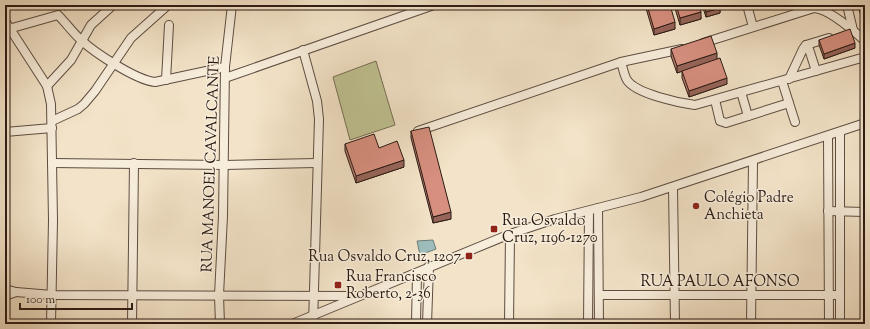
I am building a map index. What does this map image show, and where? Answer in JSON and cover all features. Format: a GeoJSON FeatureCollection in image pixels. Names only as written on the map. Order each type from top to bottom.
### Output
{"type":"FeatureCollection","features":[{"type":"Feature","properties":{"kind":"street"},"geometry":{"type":"LineString","coordinates":[[46,86],[63,70],[91,25],[113,5]]}},
{"type":"Feature","properties":{"kind":"street"},"geometry":{"type":"LineString","coordinates":[[5,132],[52,125],[78,109],[95,91],[113,62],[136,33],[168,5]]}},
{"type":"Feature","properties":{"kind":"street","name":"RUA MANOEL CAVALCANTE"},"geometry":{"type":"LineString","coordinates":[[220,324],[225,165],[225,67],[232,5]]}},
{"type":"Feature","properties":{"kind":"street"},"geometry":{"type":"LineString","coordinates":[[226,78],[424,7],[434,5]]}},
{"type":"Feature","properties":{"kind":"street"},"geometry":{"type":"LineString","coordinates":[[747,5],[753,27]]}},
{"type":"Feature","properties":{"kind":"street"},"geometry":{"type":"LineString","coordinates":[[847,5],[853,30]]}},
{"type":"Feature","properties":{"kind":"street"},"geometry":{"type":"LineString","coordinates":[[416,132],[621,62],[693,46],[753,27],[805,7],[822,10],[853,30],[865,41]]}},
{"type":"Feature","properties":{"kind":"street"},"geometry":{"type":"LineString","coordinates":[[7,30],[58,15],[82,41],[140,79],[148,82],[166,80],[225,67]]}},
{"type":"Feature","properties":{"kind":"street"},"geometry":{"type":"LineString","coordinates":[[5,21],[7,30],[46,86],[51,104],[51,324]]}},
{"type":"Feature","properties":{"kind":"street"},"geometry":{"type":"LineString","coordinates":[[166,80],[169,25]]}},
{"type":"Feature","properties":{"kind":"street"},"geometry":{"type":"LineString","coordinates":[[796,122],[790,104],[786,80],[803,48],[806,45],[853,30]]}},
{"type":"Feature","properties":{"kind":"street"},"geometry":{"type":"LineString","coordinates":[[806,45],[808,46],[816,71]]}},
{"type":"Feature","properties":{"kind":"street"},"geometry":{"type":"LineString","coordinates":[[304,50],[317,101],[319,119],[313,314],[314,324]]}},
{"type":"Feature","properties":{"kind":"street"},"geometry":{"type":"LineString","coordinates":[[621,62],[628,82],[636,88],[651,94],[695,105],[865,57]]}},
{"type":"Feature","properties":{"kind":"street"},"geometry":{"type":"LineString","coordinates":[[742,92],[748,116]]}},
{"type":"Feature","properties":{"kind":"street"},"geometry":{"type":"LineString","coordinates":[[715,100],[720,121],[723,123],[790,104]]}},
{"type":"Feature","properties":{"kind":"street"},"geometry":{"type":"LineString","coordinates":[[292,324],[313,314],[416,273],[428,266],[510,234],[555,219],[589,212],[598,208],[673,187],[865,123]]}},
{"type":"Feature","properties":{"kind":"street"},"geometry":{"type":"LineString","coordinates":[[840,132],[840,324]]}},
{"type":"Feature","properties":{"kind":"street"},"geometry":{"type":"LineString","coordinates":[[828,136],[829,324]]}},
{"type":"Feature","properties":{"kind":"street"},"geometry":{"type":"LineString","coordinates":[[751,324],[753,161]]}},
{"type":"Feature","properties":{"kind":"street"},"geometry":{"type":"LineString","coordinates":[[52,163],[225,165],[317,164]]}},
{"type":"Feature","properties":{"kind":"street"},"geometry":{"type":"LineString","coordinates":[[132,324],[134,163]]}},
{"type":"Feature","properties":{"kind":"street"},"geometry":{"type":"LineString","coordinates":[[673,187],[675,324]]}},
{"type":"Feature","properties":{"kind":"street"},"geometry":{"type":"LineString","coordinates":[[598,208],[599,324]]}},
{"type":"Feature","properties":{"kind":"street"},"geometry":{"type":"LineString","coordinates":[[828,211],[865,212]]}},
{"type":"Feature","properties":{"kind":"street"},"geometry":{"type":"LineString","coordinates":[[588,324],[589,212]]}},
{"type":"Feature","properties":{"kind":"street"},"geometry":{"type":"LineString","coordinates":[[508,324],[510,234]]}},
{"type":"Feature","properties":{"kind":"street"},"geometry":{"type":"LineString","coordinates":[[427,324],[428,266]]}},
{"type":"Feature","properties":{"kind":"street"},"geometry":{"type":"LineString","coordinates":[[416,273],[416,324]]}},
{"type":"Feature","properties":{"kind":"street"},"geometry":{"type":"LineString","coordinates":[[5,289],[16,292],[52,295],[132,294],[314,297],[360,296]]}},
{"type":"Feature","properties":{"kind":"street"},"geometry":{"type":"LineString","coordinates":[[5,296],[16,292]]}},
{"type":"Feature","properties":{"kind":"street","name":"RUA PAULO AFONSO"},"geometry":{"type":"LineString","coordinates":[[599,295],[840,295]]}},
{"type":"Feature","properties":{"kind":"green space"},"geometry":{"type":"Polygon","coordinates":[[[376,61],[395,125],[350,140],[333,77],[376,61]]]}},
{"type":"Feature","properties":{"kind":"water"},"geometry":{"type":"Polygon","coordinates":[[[433,240],[436,249],[420,255],[417,241],[433,240]]]}},
{"type":"Feature","properties":{"kind":"building"},"geometry":{"type":"Polygon","coordinates":[[[647,5],[670,5],[675,22],[654,29],[647,5]]]}},
{"type":"Feature","properties":{"kind":"building"},"geometry":{"type":"Polygon","coordinates":[[[676,5],[699,5],[701,12],[680,18],[676,5]]]}},
{"type":"Feature","properties":{"kind":"building"},"geometry":{"type":"Polygon","coordinates":[[[704,5],[720,5],[720,8],[706,12],[704,5]]]}},
{"type":"Feature","properties":{"kind":"building"},"geometry":{"type":"Polygon","coordinates":[[[859,5],[865,5],[865,14],[862,14],[859,5]]]}},
{"type":"Feature","properties":{"kind":"building"},"geometry":{"type":"Polygon","coordinates":[[[850,29],[855,43],[824,54],[819,40],[850,29]]]}},
{"type":"Feature","properties":{"kind":"building"},"geometry":{"type":"Polygon","coordinates":[[[711,36],[717,53],[677,66],[671,49],[711,36]]]}},
{"type":"Feature","properties":{"kind":"building"},"geometry":{"type":"Polygon","coordinates":[[[720,58],[727,78],[689,91],[682,71],[720,58]]]}},
{"type":"Feature","properties":{"kind":"building"},"geometry":{"type":"Polygon","coordinates":[[[429,127],[451,212],[433,217],[411,131],[429,127]]]}},
{"type":"Feature","properties":{"kind":"building"},"geometry":{"type":"Polygon","coordinates":[[[374,134],[379,148],[397,141],[404,160],[356,176],[345,144],[374,134]]]}},
{"type":"Feature","properties":{"kind":"place","name":"Colégio Padre Anchieta"},"geometry":{"type":"Point","coordinates":[696,206]}},
{"type":"Feature","properties":{"kind":"place","name":"Rua Osvaldo Cruz, 1196-1270"},"geometry":{"type":"Point","coordinates":[494,229]}},
{"type":"Feature","properties":{"kind":"place","name":"Rua Osvaldo Cruz, 1207"},"geometry":{"type":"Point","coordinates":[469,256]}},
{"type":"Feature","properties":{"kind":"place","name":"Rua Francisco Roberto, 2-36"},"geometry":{"type":"Point","coordinates":[338,285]}}]}
